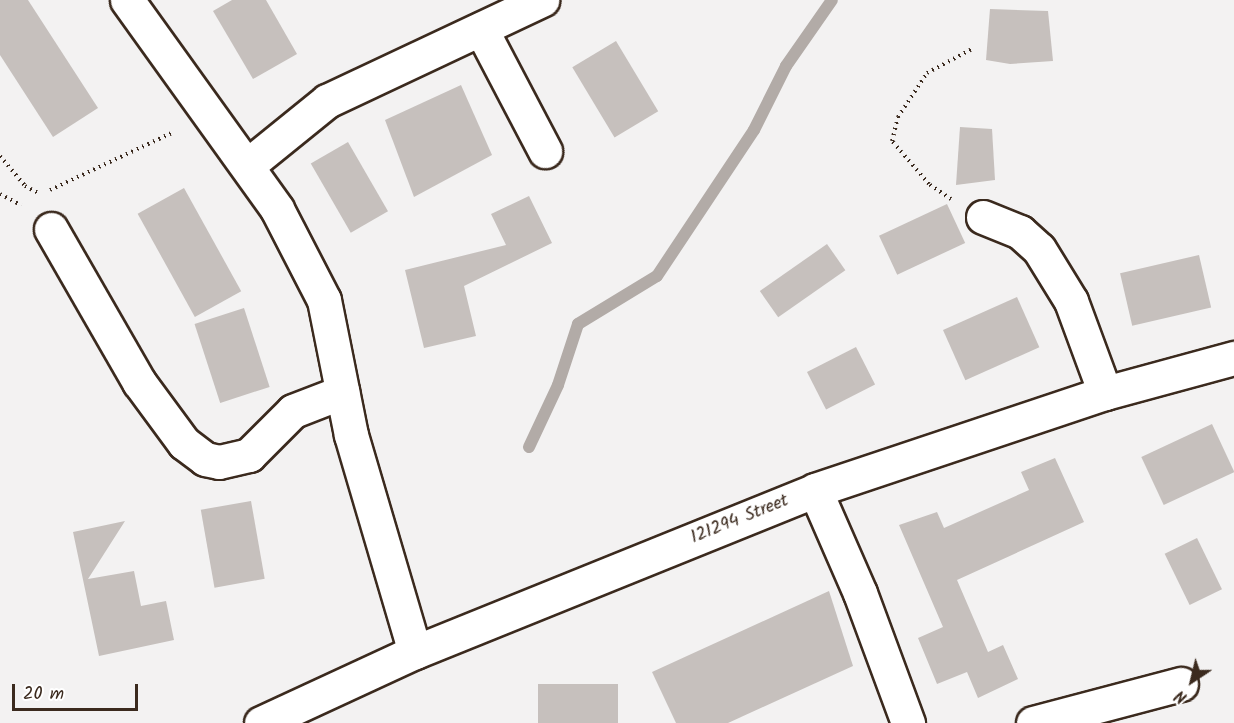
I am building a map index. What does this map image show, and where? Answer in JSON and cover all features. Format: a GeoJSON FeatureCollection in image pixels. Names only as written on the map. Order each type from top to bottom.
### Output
{"type":"FeatureCollection","features":[{"type":"Feature","properties":{"kind":"street"},"geometry":{"type":"LineString","coordinates":[[127,0],[248,165],[277,209],[324,300],[342,392],[415,652]]}},
{"type":"Feature","properties":{"kind":"street"},"geometry":{"type":"LineString","coordinates":[[248,165],[327,101],[542,0]]}},
{"type":"Feature","properties":{"kind":"street"},"geometry":{"type":"LineString","coordinates":[[481,29],[545,151]]}},
{"type":"Feature","properties":{"kind":"street"},"geometry":{"type":"LineString","coordinates":[[983,217],[1020,232],[1039,249],[1071,301],[1105,393]]}},
{"type":"Feature","properties":{"kind":"street"},"geometry":{"type":"LineString","coordinates":[[51,229],[139,382],[184,443],[205,459],[219,462],[249,454],[293,411],[342,392]]}},
{"type":"Feature","properties":{"kind":"street","name":"121294 Street"},"geometry":{"type":"LineString","coordinates":[[261,723],[415,652],[815,490],[1105,393],[1234,358]]}},
{"type":"Feature","properties":{"kind":"street"},"geometry":{"type":"LineString","coordinates":[[815,490],[860,593],[908,723]]}},
{"type":"Feature","properties":{"kind":"street"},"geometry":{"type":"LineString","coordinates":[[1033,723],[1180,684]]}},
{"type":"Feature","properties":{"kind":"path"},"geometry":{"type":"LineString","coordinates":[[972,49],[927,73],[898,117],[892,141],[929,184],[983,217]]}},
{"type":"Feature","properties":{"kind":"path"},"geometry":{"type":"LineString","coordinates":[[0,156],[25,186],[44,193],[179,130]]}},
{"type":"Feature","properties":{"kind":"building"},"geometry":{"type":"Polygon","coordinates":[[[0,0],[28,0],[98,108],[53,137],[0,55],[0,0]]]}},
{"type":"Feature","properties":{"kind":"building"},"geometry":{"type":"Polygon","coordinates":[[[232,0],[266,0],[297,54],[253,79],[213,11],[232,0]]]}},
{"type":"Feature","properties":{"kind":"building"},"geometry":{"type":"Polygon","coordinates":[[[990,9],[1048,11],[1053,61],[1010,64],[986,60],[990,9]]]}},
{"type":"Feature","properties":{"kind":"building"},"geometry":{"type":"Polygon","coordinates":[[[616,41],[658,111],[615,138],[572,67],[616,41]]]}},
{"type":"Feature","properties":{"kind":"building"},"geometry":{"type":"Polygon","coordinates":[[[461,85],[492,155],[414,197],[385,120],[461,85]]]}},
{"type":"Feature","properties":{"kind":"building"},"geometry":{"type":"Polygon","coordinates":[[[960,127],[992,129],[995,180],[956,185],[960,127]]]}},
{"type":"Feature","properties":{"kind":"building"},"geometry":{"type":"Polygon","coordinates":[[[348,142],[388,211],[351,233],[311,164],[348,142]]]}},
{"type":"Feature","properties":{"kind":"building"},"geometry":{"type":"Polygon","coordinates":[[[184,188],[241,291],[195,317],[138,214],[184,188]]]}},
{"type":"Feature","properties":{"kind":"building"},"geometry":{"type":"Polygon","coordinates":[[[529,196],[552,243],[464,286],[476,336],[424,348],[405,270],[506,245],[491,214],[529,196]]]}},
{"type":"Feature","properties":{"kind":"building"},"geometry":{"type":"Polygon","coordinates":[[[947,204],[965,243],[897,275],[879,236],[947,204]]]}},
{"type":"Feature","properties":{"kind":"building"},"geometry":{"type":"Polygon","coordinates":[[[827,244],[845,270],[778,317],[760,291],[827,244]]]}},
{"type":"Feature","properties":{"kind":"building"},"geometry":{"type":"Polygon","coordinates":[[[1199,255],[1211,308],[1132,326],[1120,273],[1199,255]]]}},
{"type":"Feature","properties":{"kind":"building"},"geometry":{"type":"Polygon","coordinates":[[[1017,297],[1039,347],[965,380],[943,330],[1017,297]]]}},
{"type":"Feature","properties":{"kind":"building"},"geometry":{"type":"Polygon","coordinates":[[[244,308],[270,387],[220,403],[195,324],[244,308]]]}},
{"type":"Feature","properties":{"kind":"building"},"geometry":{"type":"Polygon","coordinates":[[[856,347],[875,384],[826,409],[807,372],[856,347]]]}},
{"type":"Feature","properties":{"kind":"building"},"geometry":{"type":"Polygon","coordinates":[[[1212,424],[1234,472],[1164,505],[1141,457],[1212,424]]]}},
{"type":"Feature","properties":{"kind":"building"},"geometry":{"type":"Polygon","coordinates":[[[1055,458],[1084,522],[957,580],[988,652],[1003,645],[1018,679],[978,698],[967,672],[937,684],[918,638],[943,627],[899,525],[937,512],[944,528],[1029,490],[1021,472],[1055,458]]]}},
{"type":"Feature","properties":{"kind":"building"},"geometry":{"type":"Polygon","coordinates":[[[251,501],[265,579],[214,588],[201,510],[251,501]]]}},
{"type":"Feature","properties":{"kind":"building"},"geometry":{"type":"Polygon","coordinates":[[[125,521],[88,579],[134,571],[141,606],[166,601],[174,640],[99,656],[73,532],[125,521]]]}},
{"type":"Feature","properties":{"kind":"building"},"geometry":{"type":"Polygon","coordinates":[[[1197,538],[1222,589],[1190,605],[1165,554],[1197,538]]]}},
{"type":"Feature","properties":{"kind":"building"},"geometry":{"type":"Polygon","coordinates":[[[829,591],[853,666],[728,723],[676,723],[652,672],[829,591]]]}},
{"type":"Feature","properties":{"kind":"building"},"geometry":{"type":"Polygon","coordinates":[[[538,684],[618,684],[618,723],[538,723],[538,684]]]}},
{"type":"Feature","properties":{"kind":"waterway"},"geometry":{"type":"LineString","coordinates":[[529,447],[558,385],[578,324],[657,276],[754,130],[786,66],[832,0]]}}]}
